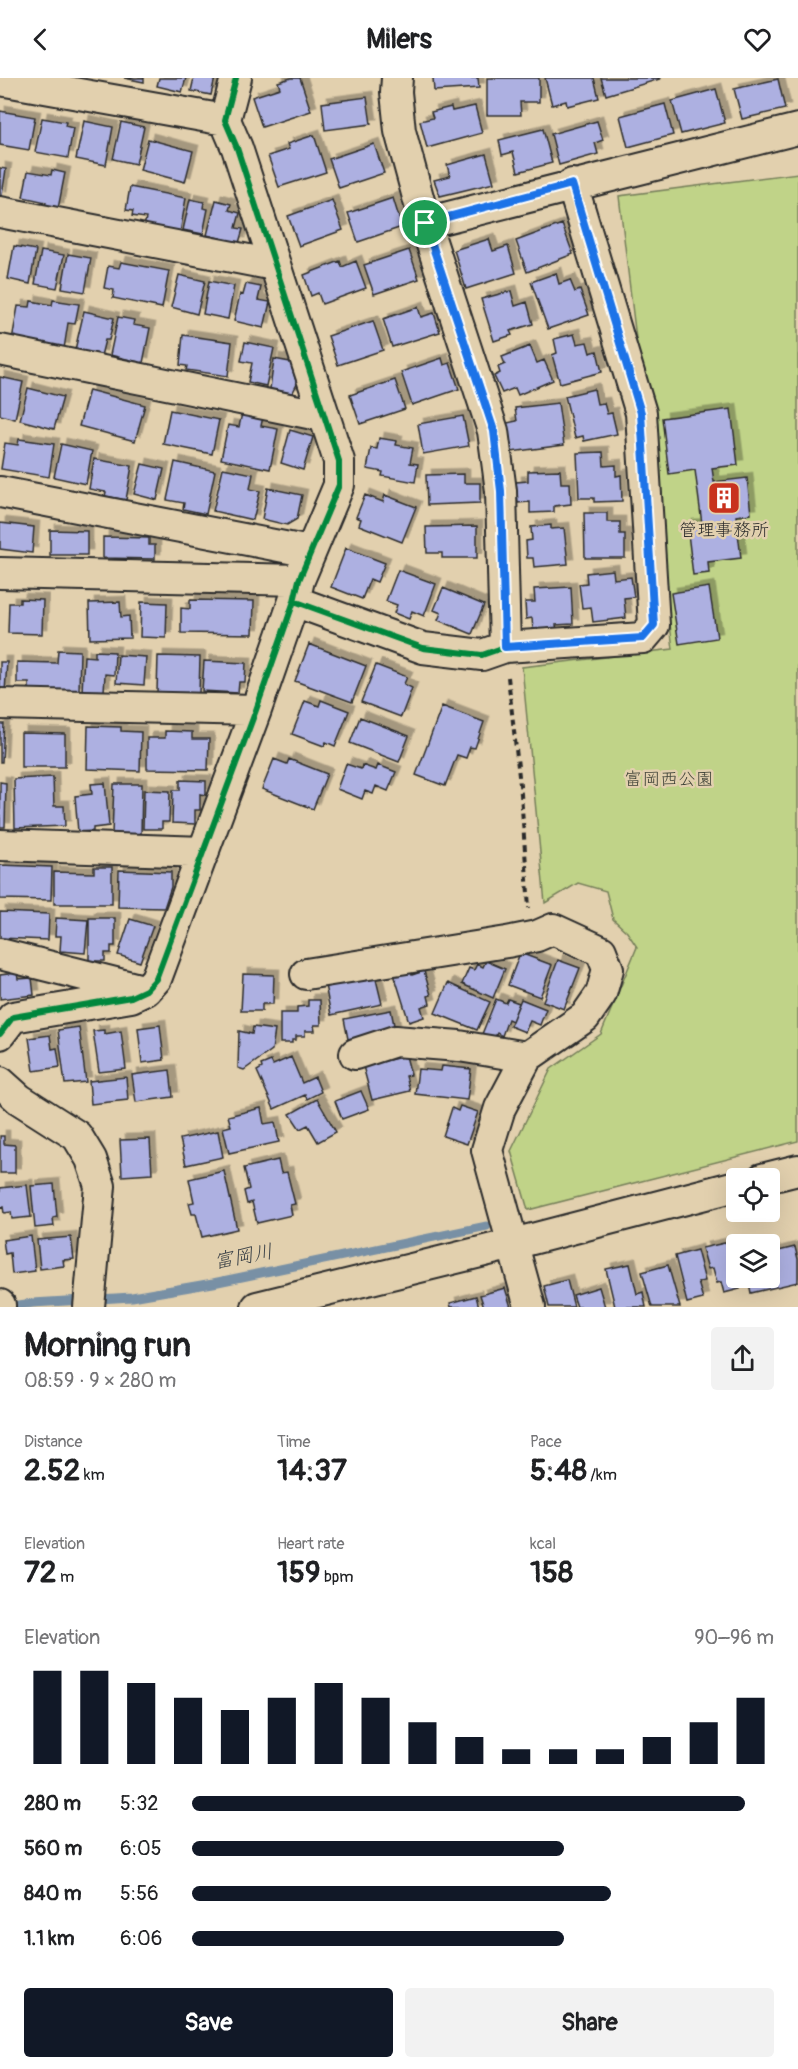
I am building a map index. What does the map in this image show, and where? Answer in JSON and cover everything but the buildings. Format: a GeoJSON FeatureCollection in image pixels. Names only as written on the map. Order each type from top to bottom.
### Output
{"type":"FeatureCollection","features":[{"type":"Feature","properties":{"kind":"street"},"geometry":{"type":"LineString","coordinates":[[0,1034],[13,1017],[131,997],[146,990],[156,980],[256,710],[310,552],[339,485],[339,461],[237,148],[225,120],[236,78]]}},
{"type":"Feature","properties":{"kind":"street"},"geometry":{"type":"LineString","coordinates":[[397,78],[400,131],[425,223],[494,431],[501,491],[505,647]]}},
{"type":"Feature","properties":{"kind":"street"},"geometry":{"type":"LineString","coordinates":[[0,80],[71,85],[225,120]]}},
{"type":"Feature","properties":{"kind":"street"},"geometry":{"type":"LineString","coordinates":[[425,223],[572,184],[798,129]]}},
{"type":"Feature","properties":{"kind":"street"},"geometry":{"type":"LineString","coordinates":[[0,573],[297,591],[423,648],[482,655],[505,647],[643,638],[654,625],[641,413],[572,184]]}},
{"type":"Feature","properties":{"kind":"street"},"geometry":{"type":"LineString","coordinates":[[0,212],[274,265]]}},
{"type":"Feature","properties":{"kind":"street"},"geometry":{"type":"LineString","coordinates":[[0,350],[323,416]]}},
{"type":"Feature","properties":{"kind":"street"},"geometry":{"type":"LineString","coordinates":[[0,492],[310,552]]}},
{"type":"Feature","properties":{"kind":"street"},"geometry":{"type":"LineString","coordinates":[[0,704],[256,710]]}},
{"type":"Feature","properties":{"kind":"street"},"geometry":{"type":"LineString","coordinates":[[0,845],[204,852]]}},
{"type":"Feature","properties":{"kind":"street"},"geometry":{"type":"LineString","coordinates":[[306,974],[507,942],[537,936],[553,929],[601,951],[608,969],[601,994],[585,1017],[527,1057],[500,1108],[487,1150],[530,1307]]}},
{"type":"Feature","properties":{"kind":"street"},"geometry":{"type":"LineString","coordinates":[[0,954],[146,990]]}},
{"type":"Feature","properties":{"kind":"street"},"geometry":{"type":"LineString","coordinates":[[355,1054],[395,1041],[459,1046],[527,1057]]}},
{"type":"Feature","properties":{"kind":"street"},"geometry":{"type":"LineString","coordinates":[[0,1082],[20,1099],[77,1136],[92,1159],[100,1186],[89,1307]]}},
{"type":"Feature","properties":{"kind":"street"},"geometry":{"type":"LineString","coordinates":[[780,1174],[798,1170]]}},
{"type":"Feature","properties":{"kind":"street"},"geometry":{"type":"LineString","coordinates":[[258,1307],[726,1189]]}},
{"type":"Feature","properties":{"kind":"path"},"geometry":{"type":"LineString","coordinates":[[505,647],[521,794],[531,936]]}},
{"type":"Feature","properties":{"kind":"green space","name":"富岡西公園"},"geometry":{"type":"Polygon","coordinates":[[[798,173],[798,1141],[528,1210],[511,1151],[551,1069],[601,1034],[637,947],[627,932],[613,919],[606,891],[578,883],[545,903],[522,667],[673,649],[619,196],[798,173]]]}},
{"type":"Feature","properties":{"kind":"waterway","name":"富岡川"},"geometry":{"type":"LineString","coordinates":[[5,1307],[132,1297],[213,1283],[487,1226]]}},
{"type":"Feature","properties":{"kind":"cycle path"},"geometry":{"type":"LineString","coordinates":[[0,1034],[13,1017],[131,997],[146,990],[156,979],[256,710],[294,601],[299,580],[339,485],[339,461],[237,148],[225,120],[236,78]]}},
{"type":"Feature","properties":{"kind":"cycle path"},"geometry":{"type":"LineString","coordinates":[[294,601],[423,648],[482,655],[505,647],[643,638],[654,625],[641,413],[572,184]]}},
{"type":"Feature","properties":{"kind":"place","name":"管理事務所"},"geometry":{"type":"Point","coordinates":[724,498]}},
{"type":"Feature","properties":{"kind":"route"},"geometry":{"type":"LineString","coordinates":[[572,184],[641,413],[654,625],[643,638],[505,647],[501,491],[494,431],[425,223],[572,184]]}}]}
